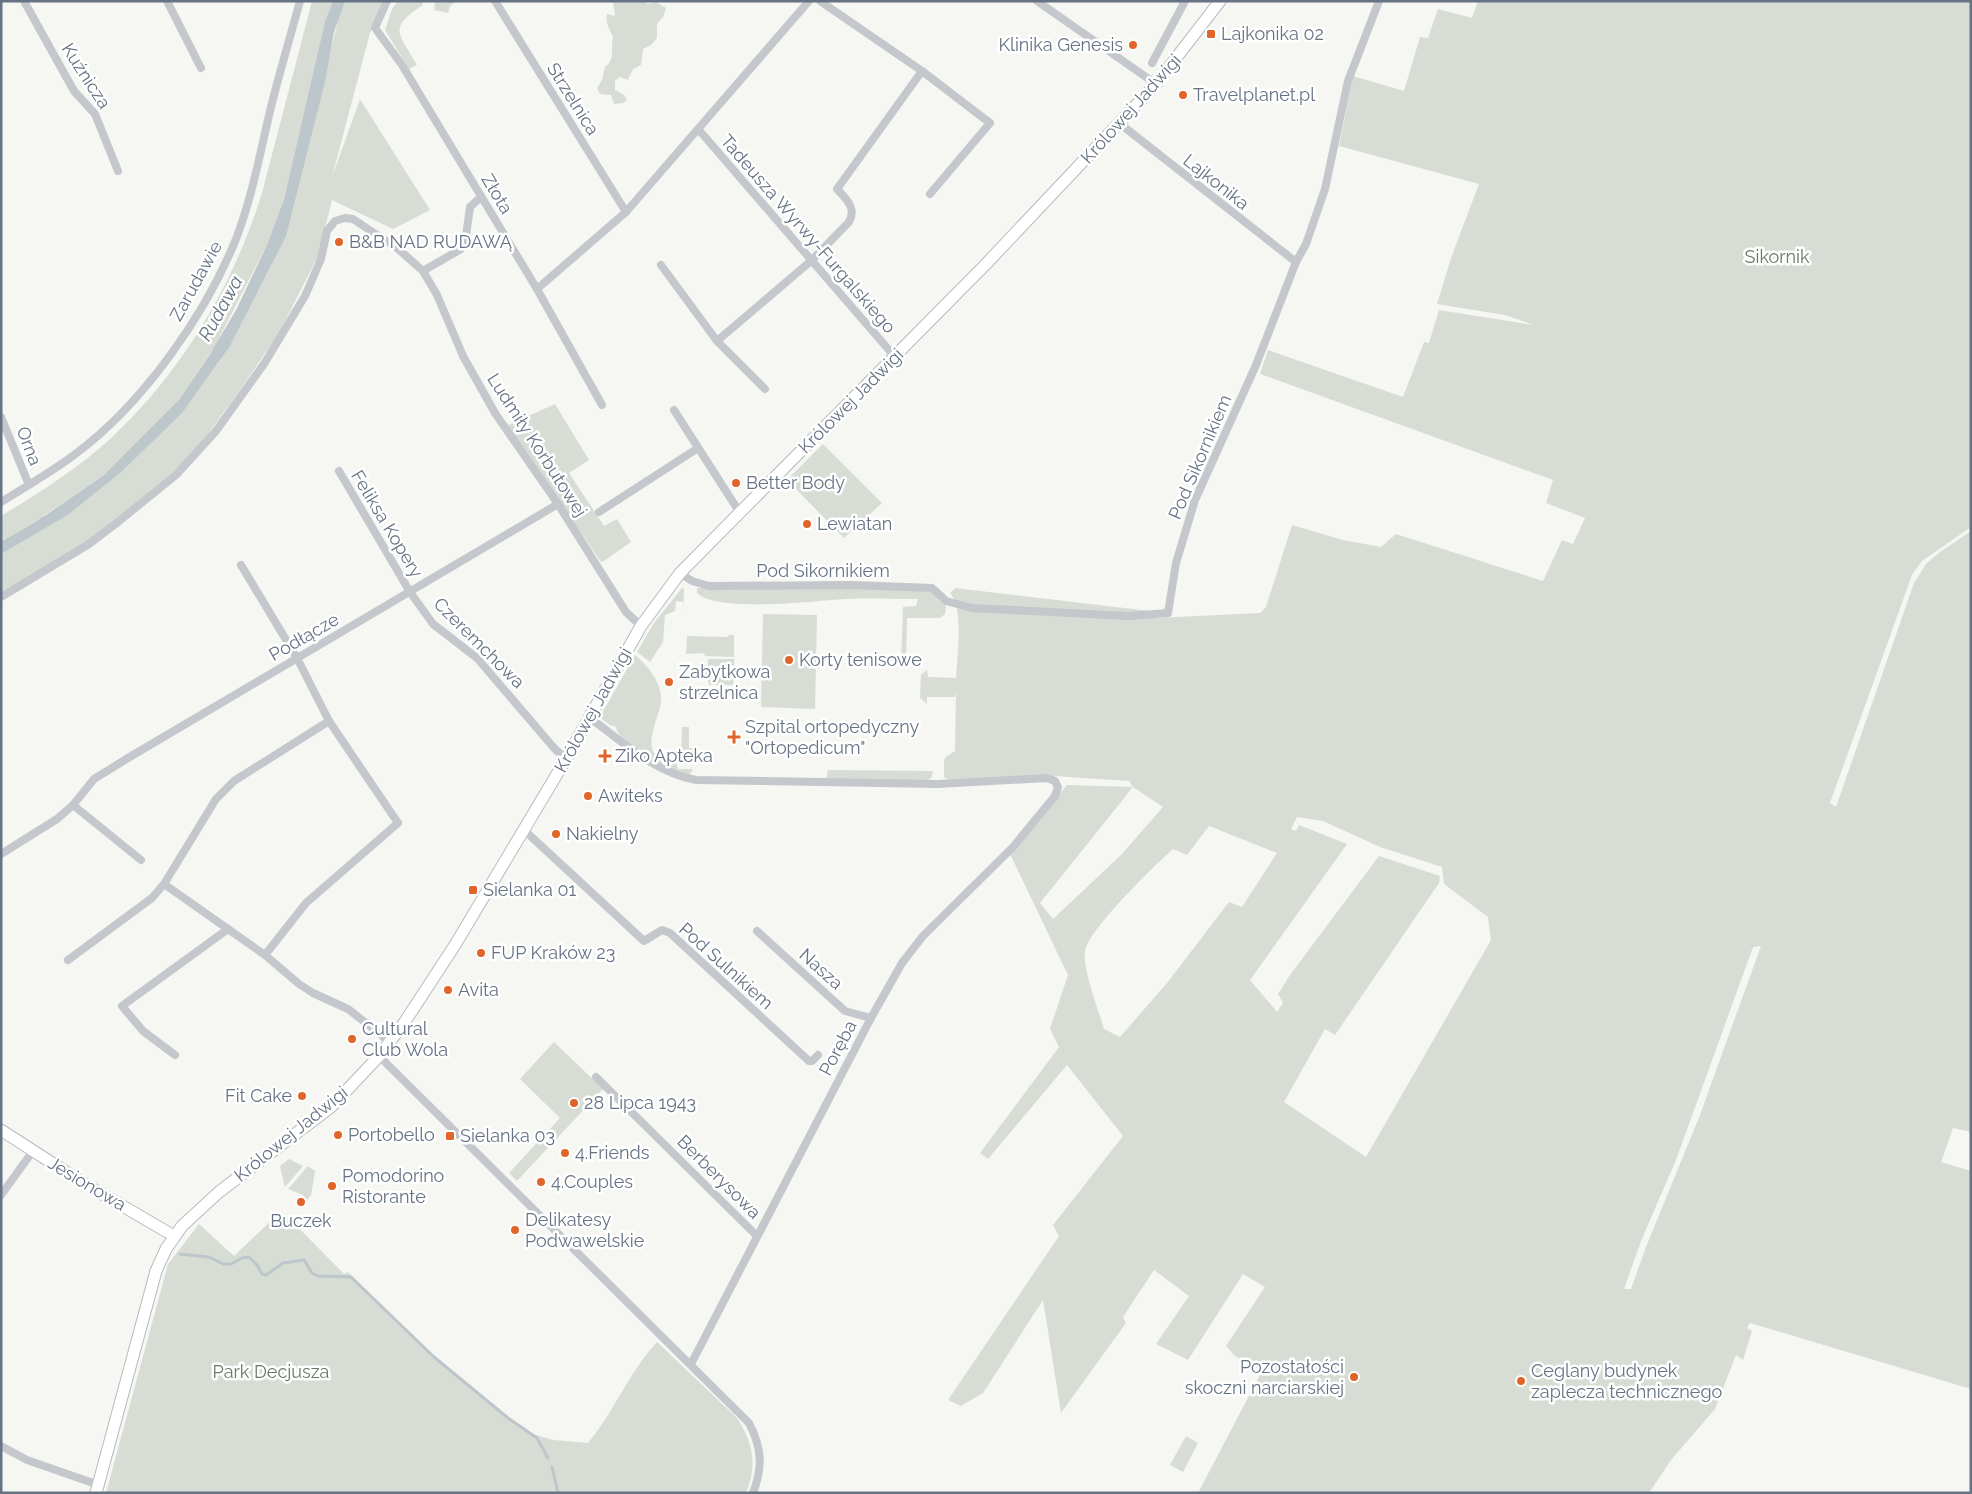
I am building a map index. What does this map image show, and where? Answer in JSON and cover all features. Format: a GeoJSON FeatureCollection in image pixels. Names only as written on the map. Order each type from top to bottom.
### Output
{"type":"FeatureCollection","features":[{"type":"Feature","properties":{"kind":"street","name":"Kuźnicza"},"geometry":{"type":"LineString","coordinates":[[24,1],[74,91],[95,114],[118,171]]}},
{"type":"Feature","properties":{"kind":"street"},"geometry":{"type":"LineString","coordinates":[[167,1],[201,68]]}},
{"type":"Feature","properties":{"kind":"street","name":"Zarudawie"},"geometry":{"type":"LineString","coordinates":[[1,502],[29,486],[90,442],[142,391],[170,355],[205,302],[222,271],[247,206],[300,1]]}},
{"type":"Feature","properties":{"kind":"street","name":"Złota"},"geometry":{"type":"LineString","coordinates":[[387,1],[375,28],[402,65],[537,289],[602,405]]}},
{"type":"Feature","properties":{"kind":"street","name":"Strzelnica"},"geometry":{"type":"LineString","coordinates":[[494,1],[626,212]]}},
{"type":"Feature","properties":{"kind":"street"},"geometry":{"type":"LineString","coordinates":[[537,289],[626,212],[810,1]]}},
{"type":"Feature","properties":{"kind":"street"},"geometry":{"type":"LineString","coordinates":[[820,1],[922,71],[990,123],[930,194]]}},
{"type":"Feature","properties":{"kind":"street"},"geometry":{"type":"LineString","coordinates":[[1037,1],[1156,84]]}},
{"type":"Feature","properties":{"kind":"street"},"geometry":{"type":"LineString","coordinates":[[1152,63],[1185,1]]}},
{"type":"Feature","properties":{"kind":"street","name":"Królowej Jadwigi"},"geometry":{"type":"LineString","coordinates":[[98,1489],[145,1307],[160,1258],[174,1236],[206,1202],[332,1106],[390,1042],[436,974],[524,830],[590,718],[641,626],[680,573],[895,357],[1156,84],[1220,1]]}},
{"type":"Feature","properties":{"kind":"street","name":"Pod Sikornikiem"},"geometry":{"type":"LineString","coordinates":[[680,573],[692,581],[708,586],[852,584],[932,588],[946,601],[972,608],[1130,616],[1168,613],[1176,563],[1195,500],[1256,365],[1296,262],[1306,244],[1325,189],[1348,81],[1379,1]]}},
{"type":"Feature","properties":{"kind":"street"},"geometry":{"type":"LineString","coordinates":[[717,341],[812,260],[851,218],[851,206],[837,189],[922,71]]}},
{"type":"Feature","properties":{"kind":"street","name":"Lajkonika"},"geometry":{"type":"LineString","coordinates":[[1119,123],[1296,262]]}},
{"type":"Feature","properties":{"kind":"street","name":"Tadeusza Wyrwy-Furgalskiego"},"geometry":{"type":"LineString","coordinates":[[699,130],[895,357]]}},
{"type":"Feature","properties":{"kind":"street"},"geometry":{"type":"LineString","coordinates":[[423,271],[461,249],[466,236],[470,207],[481,197]]}},
{"type":"Feature","properties":{"kind":"street","name":"Ludmiły Korbutowej"},"geometry":{"type":"LineString","coordinates":[[1,597],[66,559],[118,522],[176,475],[216,431],[264,364],[305,296],[321,258],[327,231],[340,219],[352,219],[397,248],[423,271],[437,295],[463,356],[495,413],[558,504],[626,612],[641,626]]}},
{"type":"Feature","properties":{"kind":"street"},"geometry":{"type":"LineString","coordinates":[[661,265],[717,341],[765,389]]}},
{"type":"Feature","properties":{"kind":"street"},"geometry":{"type":"LineString","coordinates":[[674,410],[740,513]]}},
{"type":"Feature","properties":{"kind":"street","name":"Orna"},"geometry":{"type":"LineString","coordinates":[[1,417],[29,486]]}},
{"type":"Feature","properties":{"kind":"street"},"geometry":{"type":"LineString","coordinates":[[599,512],[698,448]]}},
{"type":"Feature","properties":{"kind":"street","name":"Feliksa Kopery"},"geometry":{"type":"LineString","coordinates":[[339,470],[410,592]]}},
{"type":"Feature","properties":{"kind":"street","name":"Podłącze"},"geometry":{"type":"LineString","coordinates":[[1,854],[57,819],[73,805],[94,779],[558,504]]}},
{"type":"Feature","properties":{"kind":"street"},"geometry":{"type":"LineString","coordinates":[[241,565],[297,658],[329,721],[398,823],[306,903],[265,955]]}},
{"type":"Feature","properties":{"kind":"street","name":"Czeremchowa"},"geometry":{"type":"LineString","coordinates":[[410,592],[433,624],[478,658],[554,748],[566,759]]}},
{"type":"Feature","properties":{"kind":"street","name":"Poręba"},"geometry":{"type":"LineString","coordinates":[[590,718],[659,767],[683,778],[696,780],[938,784],[1047,778],[1055,781],[1058,787],[1055,796],[1013,847],[923,936],[902,963],[871,1018],[691,1364]]}},
{"type":"Feature","properties":{"kind":"street"},"geometry":{"type":"LineString","coordinates":[[68,960],[152,898],[164,884],[216,798],[234,781],[329,721]]}},
{"type":"Feature","properties":{"kind":"street"},"geometry":{"type":"LineString","coordinates":[[73,805],[141,860]]}},
{"type":"Feature","properties":{"kind":"street","name":"Pod Sulnikiem"},"geometry":{"type":"LineString","coordinates":[[524,830],[644,941],[662,930],[670,933],[809,1061],[812,1062],[818,1055]]}},
{"type":"Feature","properties":{"kind":"street"},"geometry":{"type":"LineString","coordinates":[[164,884],[265,955],[299,984],[348,1009],[390,1042]]}},
{"type":"Feature","properties":{"kind":"street"},"geometry":{"type":"LineString","coordinates":[[175,1055],[143,1031],[122,1006],[228,929]]}},
{"type":"Feature","properties":{"kind":"street","name":"Nasza"},"geometry":{"type":"LineString","coordinates":[[758,930],[845,1011],[871,1018]]}},
{"type":"Feature","properties":{"kind":"street"},"geometry":{"type":"LineString","coordinates":[[379,1056],[734,1406],[749,1423],[756,1437],[761,1459],[759,1476],[753,1493]]}},
{"type":"Feature","properties":{"kind":"street","name":"Berberysowa"},"geometry":{"type":"LineString","coordinates":[[596,1077],[757,1236]]}},
{"type":"Feature","properties":{"kind":"street","name":"Jesionowa"},"geometry":{"type":"LineString","coordinates":[[1,1130],[174,1236]]}},
{"type":"Feature","properties":{"kind":"street"},"geometry":{"type":"LineString","coordinates":[[1,1195],[33,1151]]}},
{"type":"Feature","properties":{"kind":"street"},"geometry":{"type":"LineString","coordinates":[[1,1446],[27,1460],[98,1489]]}},
{"type":"Feature","properties":{"kind":"green space"},"geometry":{"type":"Polygon","coordinates":[[[312,1],[333,1],[325,21],[284,199],[267,245],[220,336],[230,346],[285,236],[337,25],[338,1],[384,1],[370,33],[332,177],[360,99],[430,210],[393,229],[332,200],[318,256],[280,331],[238,393],[187,462],[110,525],[62,559],[1,594],[1,516],[57,480],[97,450],[136,413],[160,385],[202,326],[220,294],[250,228],[262,193],[312,1]],[[212,350],[184,394],[186,396],[104,475],[43,516],[54,520],[183,412],[221,359],[212,350]]]}},
{"type":"Feature","properties":{"kind":"green space"},"geometry":{"type":"Polygon","coordinates":[[[398,1],[422,1],[423,5],[404,20],[401,26],[401,38],[417,65],[409,69],[385,30],[392,9],[398,1]]]}},
{"type":"Feature","properties":{"kind":"green space"},"geometry":{"type":"Polygon","coordinates":[[[435,1],[457,1],[450,6],[448,13],[434,10],[435,1]]]}},
{"type":"Feature","properties":{"kind":"green space"},"geometry":{"type":"Polygon","coordinates":[[[613,1],[645,1],[647,4],[656,2],[666,8],[663,17],[657,24],[657,38],[651,45],[643,49],[641,65],[633,69],[628,80],[619,77],[615,81],[615,90],[624,95],[627,100],[623,103],[614,104],[611,95],[600,94],[597,88],[602,80],[605,67],[612,57],[613,37],[608,26],[607,14],[615,16],[613,1]]]}},
{"type":"Feature","properties":{"kind":"green space","name":"Sikornik"},"geometry":{"type":"Polygon","coordinates":[[[1478,1],[1971,1],[1971,527],[1922,561],[1912,575],[1830,803],[1836,807],[1914,583],[1926,564],[1971,531],[1971,1132],[1953,1128],[1941,1162],[1971,1171],[1971,1389],[1750,1323],[1747,1328],[1752,1331],[1743,1360],[1736,1355],[1715,1409],[1671,1460],[1649,1493],[1198,1493],[1262,1371],[1235,1356],[1226,1346],[1265,1287],[1243,1274],[1188,1360],[1156,1344],[1189,1296],[1154,1270],[1123,1317],[1126,1323],[1061,1413],[1043,1300],[983,1393],[961,1406],[948,1400],[1059,1236],[1053,1225],[1123,1136],[1067,1065],[988,1159],[980,1153],[1059,1047],[1050,1029],[1068,975],[1010,854],[1067,785],[1133,787],[1129,781],[1053,776],[951,781],[944,777],[944,760],[955,751],[956,691],[955,697],[927,697],[927,704],[920,698],[921,675],[927,670],[928,677],[956,678],[958,621],[957,610],[950,593],[955,588],[1150,611],[1156,618],[1260,613],[1266,607],[1292,525],[1343,540],[1381,547],[1396,534],[1543,581],[1562,540],[1573,544],[1585,518],[1546,503],[1553,480],[1260,374],[1268,350],[1403,397],[1424,342],[1429,343],[1439,310],[1534,325],[1505,315],[1437,304],[1451,258],[1479,184],[1339,146],[1353,76],[1404,91],[1420,37],[1428,38],[1438,9],[1472,18],[1478,1]],[[1133,787],[1040,903],[1053,919],[1121,855],[1163,807],[1133,787]],[[1297,817],[1291,829],[1296,831],[1299,825],[1347,844],[1250,980],[1277,1012],[1283,1003],[1278,994],[1290,975],[1379,856],[1440,876],[1439,883],[1335,1035],[1325,1029],[1284,1102],[1366,1157],[1491,940],[1488,917],[1444,884],[1442,867],[1380,847],[1323,821],[1297,817]],[[1209,826],[1187,855],[1173,849],[1164,857],[1098,928],[1085,951],[1088,978],[1104,1029],[1120,1037],[1167,983],[1229,902],[1242,907],[1277,853],[1209,826]],[[1761,946],[1753,947],[1676,1160],[1641,1241],[1624,1289],[1631,1289],[1646,1247],[1700,1115],[1761,946]]]}},
{"type":"Feature","properties":{"kind":"green space"},"geometry":{"type":"Polygon","coordinates":[[[555,404],[589,460],[569,473],[604,526],[617,519],[631,542],[601,562],[508,425],[555,404]]]}},
{"type":"Feature","properties":{"kind":"green space"},"geometry":{"type":"Polygon","coordinates":[[[823,444],[882,503],[844,538],[787,480],[823,444]]]}},
{"type":"Feature","properties":{"kind":"green space"},"geometry":{"type":"Polygon","coordinates":[[[846,587],[930,590],[937,596],[937,599],[946,605],[945,614],[940,618],[907,618],[906,664],[901,664],[903,607],[916,606],[918,599],[854,599],[745,604],[724,603],[708,599],[697,593],[697,588],[846,587]]]}},
{"type":"Feature","properties":{"kind":"green space"},"geometry":{"type":"Polygon","coordinates":[[[682,588],[684,589],[683,611],[683,602],[676,601],[675,611],[665,615],[663,642],[650,662],[637,652],[654,623],[682,588]]]}},
{"type":"Feature","properties":{"kind":"green space","name":"Korty tenisowe"},"geometry":{"type":"Polygon","coordinates":[[[763,614],[817,615],[815,709],[761,707],[763,614]]]}},
{"type":"Feature","properties":{"kind":"green space"},"geometry":{"type":"Polygon","coordinates":[[[728,635],[734,635],[734,657],[705,656],[704,653],[686,654],[687,636],[728,637],[728,635]]]}},
{"type":"Feature","properties":{"kind":"green space"},"geometry":{"type":"Polygon","coordinates":[[[635,655],[652,673],[660,690],[661,704],[651,740],[652,748],[663,761],[676,761],[678,769],[693,769],[689,776],[659,763],[636,750],[626,743],[616,727],[602,719],[601,715],[635,655]]]}},
{"type":"Feature","properties":{"kind":"green space"},"geometry":{"type":"Polygon","coordinates":[[[708,659],[734,659],[734,666],[708,666],[708,659]]]}},
{"type":"Feature","properties":{"kind":"green space"},"geometry":{"type":"Polygon","coordinates":[[[693,668],[734,669],[733,685],[709,685],[708,680],[693,680],[693,668]]]}},
{"type":"Feature","properties":{"kind":"green space"},"geometry":{"type":"Polygon","coordinates":[[[685,687],[733,688],[733,696],[690,696],[690,700],[685,700],[685,687]]]}},
{"type":"Feature","properties":{"kind":"green space"},"geometry":{"type":"Polygon","coordinates":[[[682,727],[689,727],[689,748],[697,748],[694,761],[681,761],[682,727]]]}},
{"type":"Feature","properties":{"kind":"green space"},"geometry":{"type":"Polygon","coordinates":[[[828,770],[933,771],[932,777],[925,782],[826,780],[828,770]]]}},
{"type":"Feature","properties":{"kind":"green space"},"geometry":{"type":"Polygon","coordinates":[[[554,1042],[603,1089],[517,1181],[509,1173],[560,1118],[520,1079],[554,1042]]]}},
{"type":"Feature","properties":{"kind":"green space"},"geometry":{"type":"Polygon","coordinates":[[[289,1159],[303,1166],[285,1187],[280,1166],[289,1159]]]}},
{"type":"Feature","properties":{"kind":"green space"},"geometry":{"type":"Polygon","coordinates":[[[308,1166],[315,1171],[311,1195],[307,1200],[303,1195],[288,1189],[308,1166]]]}},
{"type":"Feature","properties":{"kind":"green space","name":"Park Decjusza"},"geometry":{"type":"Polygon","coordinates":[[[278,1214],[286,1215],[344,1274],[348,1272],[424,1347],[507,1419],[532,1434],[554,1440],[588,1443],[638,1366],[657,1342],[737,1418],[747,1436],[752,1454],[752,1473],[746,1493],[106,1493],[168,1264],[199,1224],[234,1256],[278,1214]]]}},
{"type":"Feature","properties":{"kind":"green space"},"geometry":{"type":"Polygon","coordinates":[[[1186,1436],[1198,1443],[1183,1472],[1170,1465],[1186,1436]]]}},
{"type":"Feature","properties":{"kind":"shaded area"},"geometry":{"type":"Polygon","coordinates":[[[333,1],[345,1],[334,32],[325,82],[286,236],[230,346],[183,412],[121,472],[69,514],[1,554],[1,542],[34,523],[104,475],[180,399],[210,354],[236,310],[267,245],[284,199],[325,21],[333,1]]]}},
{"type":"Feature","properties":{"kind":"waterway"},"geometry":{"type":"LineString","coordinates":[[180,1254],[209,1257],[223,1264],[231,1264],[242,1258],[249,1257],[262,1274],[266,1275],[283,1263],[304,1260],[312,1273],[318,1276],[351,1277],[434,1357],[508,1418],[537,1438],[548,1458]]}},
{"type":"Feature","properties":{"kind":"waterway"},"geometry":{"type":"LineString","coordinates":[[552,1467],[558,1493]]}},
{"type":"Feature","properties":{"kind":"place","name":"Lajkonika 02"},"geometry":{"type":"Point","coordinates":[1211,34]}},
{"type":"Feature","properties":{"kind":"place","name":"Klinika Genesis"},"geometry":{"type":"Point","coordinates":[1133,45]}},
{"type":"Feature","properties":{"kind":"place","name":"Travelplanet.pl"},"geometry":{"type":"Point","coordinates":[1183,95]}},
{"type":"Feature","properties":{"kind":"place","name":"B&B NAD RUDAWĄ"},"geometry":{"type":"Point","coordinates":[339,242]}},
{"type":"Feature","properties":{"kind":"place","name":"Better Body"},"geometry":{"type":"Point","coordinates":[736,483]}},
{"type":"Feature","properties":{"kind":"place","name":"Lewiatan"},"geometry":{"type":"Point","coordinates":[807,524]}},
{"type":"Feature","properties":{"kind":"place","name":"Korty tenisowe"},"geometry":{"type":"Point","coordinates":[789,660]}},
{"type":"Feature","properties":{"kind":"place","name":"Zabytkowa strzelnica"},"geometry":{"type":"Point","coordinates":[669,682]}},
{"type":"Feature","properties":{"kind":"place","name":"Szpital ortopedyczny \"Ortopedicum\""},"geometry":{"type":"Point","coordinates":[734,737]}},
{"type":"Feature","properties":{"kind":"place","name":"Ziko Apteka"},"geometry":{"type":"Point","coordinates":[605,756]}},
{"type":"Feature","properties":{"kind":"place","name":"Awiteks"},"geometry":{"type":"Point","coordinates":[588,796]}},
{"type":"Feature","properties":{"kind":"place","name":"Nakielny"},"geometry":{"type":"Point","coordinates":[556,834]}},
{"type":"Feature","properties":{"kind":"place","name":"Sielanka 01"},"geometry":{"type":"Point","coordinates":[473,890]}},
{"type":"Feature","properties":{"kind":"place","name":"FUP Kraków 23"},"geometry":{"type":"Point","coordinates":[481,953]}},
{"type":"Feature","properties":{"kind":"place","name":"Avita"},"geometry":{"type":"Point","coordinates":[448,990]}},
{"type":"Feature","properties":{"kind":"place","name":"Cultural Club Wola"},"geometry":{"type":"Point","coordinates":[352,1039]}},
{"type":"Feature","properties":{"kind":"place","name":"Fit Cake"},"geometry":{"type":"Point","coordinates":[302,1096]}},
{"type":"Feature","properties":{"kind":"place","name":"28 Lipca 1943"},"geometry":{"type":"Point","coordinates":[574,1103]}},
{"type":"Feature","properties":{"kind":"place","name":"Portobello"},"geometry":{"type":"Point","coordinates":[338,1135]}},
{"type":"Feature","properties":{"kind":"place","name":"Sielanka 03"},"geometry":{"type":"Point","coordinates":[450,1136]}},
{"type":"Feature","properties":{"kind":"place","name":"4.Friends"},"geometry":{"type":"Point","coordinates":[565,1153]}},
{"type":"Feature","properties":{"kind":"place","name":"4.Couples"},"geometry":{"type":"Point","coordinates":[541,1182]}},
{"type":"Feature","properties":{"kind":"place","name":"Pomodorino Ristorante"},"geometry":{"type":"Point","coordinates":[332,1186]}},
{"type":"Feature","properties":{"kind":"place","name":"Buczek"},"geometry":{"type":"Point","coordinates":[301,1202]}},
{"type":"Feature","properties":{"kind":"place","name":"Delikatesy Podwawelskie"},"geometry":{"type":"Point","coordinates":[515,1230]}},
{"type":"Feature","properties":{"kind":"place","name":"Pozostałości skoczni narciarskiej"},"geometry":{"type":"Point","coordinates":[1354,1377]}},
{"type":"Feature","properties":{"kind":"place","name":"Ceglany budynek zaplecza technicznego"},"geometry":{"type":"Point","coordinates":[1521,1381]}},
{"type":"Feature","properties":{"kind":"water label","name":"Rudawa"},"geometry":{"type":"Point","coordinates":[220,308]}}]}
